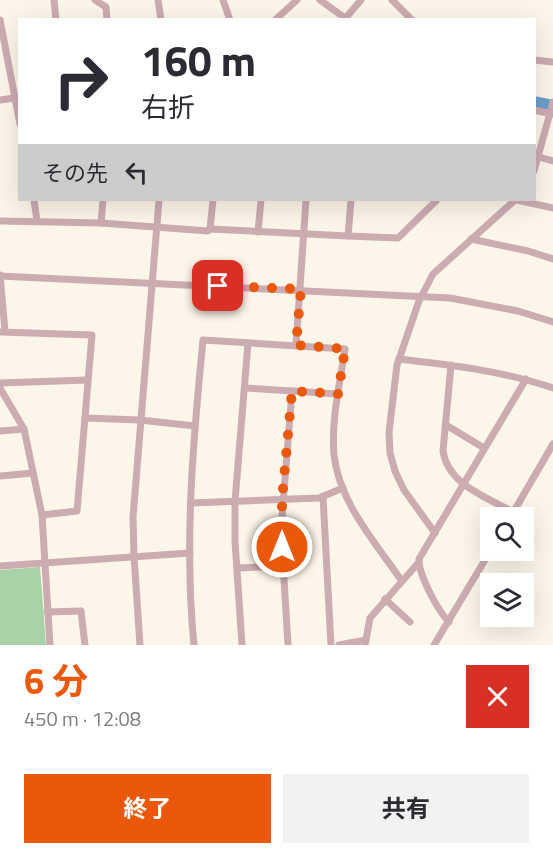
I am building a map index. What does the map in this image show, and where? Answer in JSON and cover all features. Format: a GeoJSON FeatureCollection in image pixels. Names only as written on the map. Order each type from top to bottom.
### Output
{"type":"FeatureCollection","features":[{"type":"Feature","properties":{"kind":"street"},"geometry":{"type":"LineString","coordinates":[[54,0],[56,18]]}},
{"type":"Feature","properties":{"kind":"street"},"geometry":{"type":"LineString","coordinates":[[95,0],[105,7],[107,18]]}},
{"type":"Feature","properties":{"kind":"street"},"geometry":{"type":"LineString","coordinates":[[158,0],[161,18]]}},
{"type":"Feature","properties":{"kind":"street"},"geometry":{"type":"LineString","coordinates":[[223,0],[229,18]]}},
{"type":"Feature","properties":{"kind":"street"},"geometry":{"type":"LineString","coordinates":[[277,18],[297,0]]}},
{"type":"Feature","properties":{"kind":"street"},"geometry":{"type":"LineString","coordinates":[[320,0],[343,18]]}},
{"type":"Feature","properties":{"kind":"street"},"geometry":{"type":"LineString","coordinates":[[345,18],[361,0]]}},
{"type":"Feature","properties":{"kind":"street"},"geometry":{"type":"LineString","coordinates":[[392,0],[410,18]]}},
{"type":"Feature","properties":{"kind":"street"},"geometry":{"type":"LineString","coordinates":[[0,20],[18,116]]}},
{"type":"Feature","properties":{"kind":"street"},"geometry":{"type":"LineString","coordinates":[[536,60],[553,62]]}},
{"type":"Feature","properties":{"kind":"street"},"geometry":{"type":"LineString","coordinates":[[0,100],[14,98]]}},
{"type":"Feature","properties":{"kind":"street"},"geometry":{"type":"LineString","coordinates":[[553,102],[552,113],[536,157],[553,161]]}},
{"type":"Feature","properties":{"kind":"street"},"geometry":{"type":"LineString","coordinates":[[536,110],[552,113]]}},
{"type":"Feature","properties":{"kind":"street"},"geometry":{"type":"LineString","coordinates":[[33,201],[37,221]]}},
{"type":"Feature","properties":{"kind":"street"},"geometry":{"type":"LineString","coordinates":[[101,223],[103,201]]}},
{"type":"Feature","properties":{"kind":"street"},"geometry":{"type":"LineString","coordinates":[[140,645],[133,517],[159,201]]}},
{"type":"Feature","properties":{"kind":"street"},"geometry":{"type":"LineString","coordinates":[[210,229],[213,201]]}},
{"type":"Feature","properties":{"kind":"street"},"geometry":{"type":"LineString","coordinates":[[258,232],[261,201]]}},
{"type":"Feature","properties":{"kind":"street"},"geometry":{"type":"LineString","coordinates":[[296,345],[306,201]]}},
{"type":"Feature","properties":{"kind":"street"},"geometry":{"type":"LineString","coordinates":[[348,236],[351,201]]}},
{"type":"Feature","properties":{"kind":"street"},"geometry":{"type":"LineString","coordinates":[[0,221],[101,223],[208,231],[210,229],[398,238],[435,201]]}},
{"type":"Feature","properties":{"kind":"street"},"geometry":{"type":"LineString","coordinates":[[435,533],[404,490],[395,471],[389,447],[399,359],[421,296],[433,274],[515,201]]}},
{"type":"Feature","properties":{"kind":"street"},"geometry":{"type":"LineString","coordinates":[[521,201],[553,208]]}},
{"type":"Feature","properties":{"kind":"street"},"geometry":{"type":"LineString","coordinates":[[471,239],[528,251],[553,259]]}},
{"type":"Feature","properties":{"kind":"street"},"geometry":{"type":"LineString","coordinates":[[42,515],[77,512],[92,335],[3,331],[0,276],[450,298],[518,311],[553,322]]}},
{"type":"Feature","properties":{"kind":"street"},"geometry":{"type":"LineString","coordinates":[[194,645],[190,553],[191,503],[203,340],[345,349],[333,433],[334,456],[343,488],[358,518],[401,580]]}},
{"type":"Feature","properties":{"kind":"street"},"geometry":{"type":"LineString","coordinates":[[243,645],[235,501],[248,343]]}},
{"type":"Feature","properties":{"kind":"street"},"geometry":{"type":"LineString","coordinates":[[399,359],[451,365],[526,379],[553,388]]}},
{"type":"Feature","properties":{"kind":"street"},"geometry":{"type":"LineString","coordinates":[[451,365],[442,451],[444,463],[457,479],[500,507]]}},
{"type":"Feature","properties":{"kind":"street"},"geometry":{"type":"LineString","coordinates":[[339,645],[365,643],[370,618],[418,562],[526,379]]}},
{"type":"Feature","properties":{"kind":"street"},"geometry":{"type":"LineString","coordinates":[[50,645],[42,515],[24,429],[0,386],[87,380]]}},
{"type":"Feature","properties":{"kind":"street"},"geometry":{"type":"LineString","coordinates":[[245,388],[338,394]]}},
{"type":"Feature","properties":{"kind":"street"},"geometry":{"type":"LineString","coordinates":[[288,645],[281,531],[292,391]]}},
{"type":"Feature","properties":{"kind":"street"},"geometry":{"type":"LineString","coordinates":[[85,418],[140,420],[195,426]]}},
{"type":"Feature","properties":{"kind":"street"},"geometry":{"type":"LineString","coordinates":[[446,424],[484,448]]}},
{"type":"Feature","properties":{"kind":"street"},"geometry":{"type":"LineString","coordinates":[[0,431],[24,429]]}},
{"type":"Feature","properties":{"kind":"street"},"geometry":{"type":"LineString","coordinates":[[517,507],[553,444]]}},
{"type":"Feature","properties":{"kind":"street"},"geometry":{"type":"LineString","coordinates":[[0,476],[33,473]]}},
{"type":"Feature","properties":{"kind":"street"},"geometry":{"type":"LineString","coordinates":[[191,503],[323,497],[343,488]]}},
{"type":"Feature","properties":{"kind":"street"},"geometry":{"type":"LineString","coordinates":[[323,497],[331,645]]}},
{"type":"Feature","properties":{"kind":"street"},"geometry":{"type":"LineString","coordinates":[[0,566],[190,553]]}},
{"type":"Feature","properties":{"kind":"street"},"geometry":{"type":"LineString","coordinates":[[434,645],[484,561]]}},
{"type":"Feature","properties":{"kind":"street"},"geometry":{"type":"LineString","coordinates":[[418,562],[427,586],[449,622]]}},
{"type":"Feature","properties":{"kind":"street"},"geometry":{"type":"LineString","coordinates":[[237,568],[283,566]]}},
{"type":"Feature","properties":{"kind":"street"},"geometry":{"type":"LineString","coordinates":[[385,599],[410,622]]}},
{"type":"Feature","properties":{"kind":"street"},"geometry":{"type":"LineString","coordinates":[[47,612],[81,611],[85,645]]}},
{"type":"Feature","properties":{"kind":"green space"},"geometry":{"type":"Polygon","coordinates":[[[40,567],[46,645],[0,645],[0,570],[40,567]]]}},
{"type":"Feature","properties":{"kind":"waterway"},"geometry":{"type":"LineString","coordinates":[[536,102],[553,106]]}},
{"type":"Feature","properties":{"kind":"route"},"geometry":{"type":"LineString","coordinates":[[218,286],[301,289],[296,345],[345,349],[338,394],[292,391],[282,499],[282,547]]}}]}
